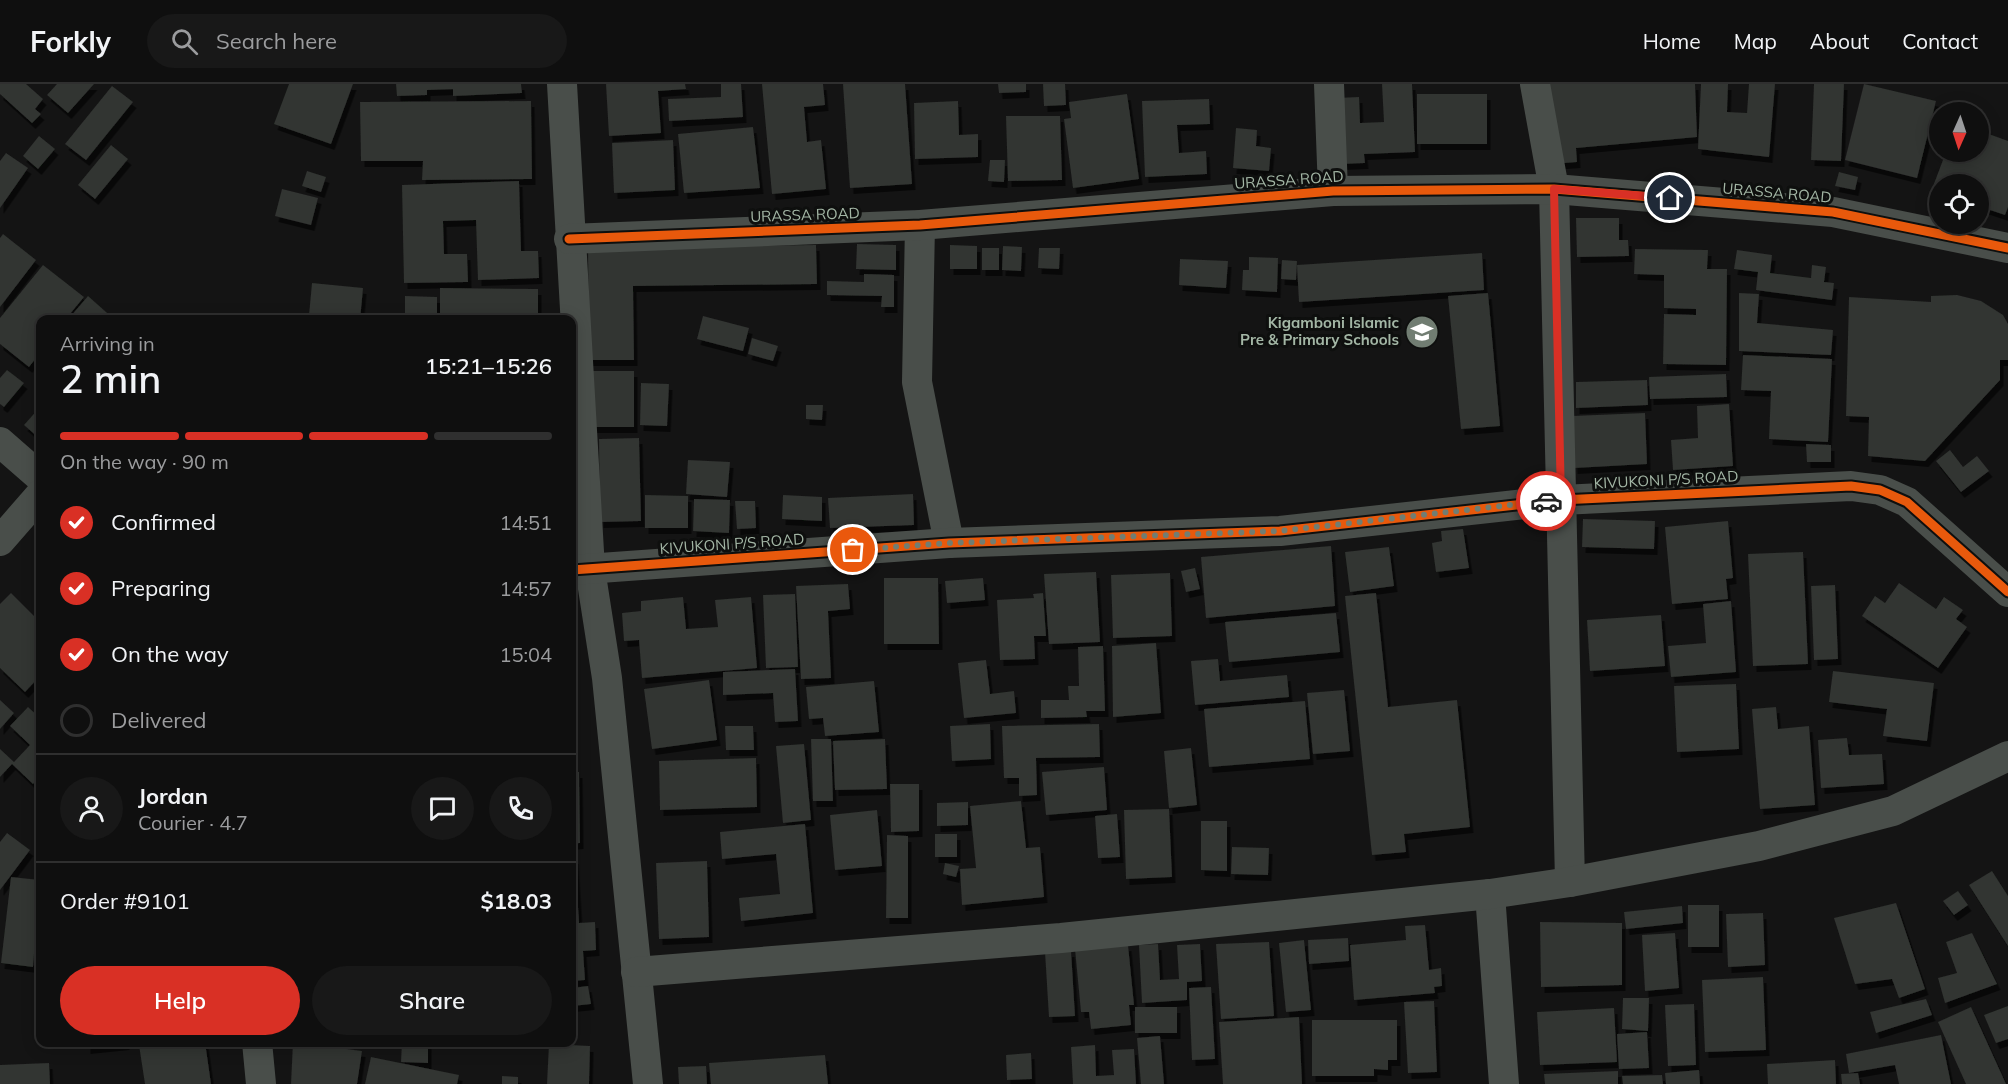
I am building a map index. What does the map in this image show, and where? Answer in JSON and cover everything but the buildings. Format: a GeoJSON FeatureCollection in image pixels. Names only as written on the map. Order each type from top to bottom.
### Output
{"type":"FeatureCollection","features":[{"type":"Feature","properties":{"kind":"street"},"geometry":{"type":"LineString","coordinates":[[562,84],[572,315]]}},
{"type":"Feature","properties":{"kind":"street"},"geometry":{"type":"LineString","coordinates":[[1329,84],[1333,191]]}},
{"type":"Feature","properties":{"kind":"street"},"geometry":{"type":"LineString","coordinates":[[1535,84],[1554,189],[1570,882]]}},
{"type":"Feature","properties":{"kind":"street","name":"URASSA ROAD"},"geometry":{"type":"LineString","coordinates":[[569,239],[920,225],[1333,191],[1554,189],[1833,212],[2008,248]]}},
{"type":"Feature","properties":{"kind":"street"},"geometry":{"type":"LineString","coordinates":[[920,225],[917,382],[949,543]]}},
{"type":"Feature","properties":{"kind":"street"},"geometry":{"type":"LineString","coordinates":[[576,420],[581,569],[607,678],[648,1084]]}},
{"type":"Feature","properties":{"kind":"street"},"geometry":{"type":"LineString","coordinates":[[0,442],[36,474]]}},
{"type":"Feature","properties":{"kind":"street","name":"KIVUKONI P/S ROAD"},"geometry":{"type":"LineString","coordinates":[[581,569],[949,543],[1280,531],[1561,500],[1851,486],[1880,490],[1907,502],[2008,592]]}},
{"type":"Feature","properties":{"kind":"street"},"geometry":{"type":"LineString","coordinates":[[0,541],[36,500]]}},
{"type":"Feature","properties":{"kind":"street"},"geometry":{"type":"LineString","coordinates":[[636,972],[1060,938],[1490,894],[1570,882],[1759,846],[1893,811],[2008,756]]}},
{"type":"Feature","properties":{"kind":"street"},"geometry":{"type":"LineString","coordinates":[[1490,894],[1504,1084]]}},
{"type":"Feature","properties":{"kind":"street"},"geometry":{"type":"LineString","coordinates":[[257,1047],[261,1084]]}},
{"type":"Feature","properties":{"kind":"cycle path"},"geometry":{"type":"LineString","coordinates":[[569,239],[920,225],[1333,191],[1554,189],[1833,212],[2008,248]]}},
{"type":"Feature","properties":{"kind":"cycle path"},"geometry":{"type":"LineString","coordinates":[[576,570],[949,543],[1280,531],[1561,500],[1851,486],[1880,490],[1907,502],[2008,592]]}},
{"type":"Feature","properties":{"kind":"way so far"},"geometry":{"type":"LineString","coordinates":[[853,550],[949,543],[1280,531],[1546,501]]}},
{"type":"Feature","properties":{"kind":"place","name":"Kigamboni Islamic Pre & Primary Schools"},"geometry":{"type":"Point","coordinates":[1422,332]}},
{"type":"Feature","properties":{"kind":"route"},"geometry":{"type":"LineString","coordinates":[[1546,501],[1561,500],[1554,189],[1670,198]]}}]}
